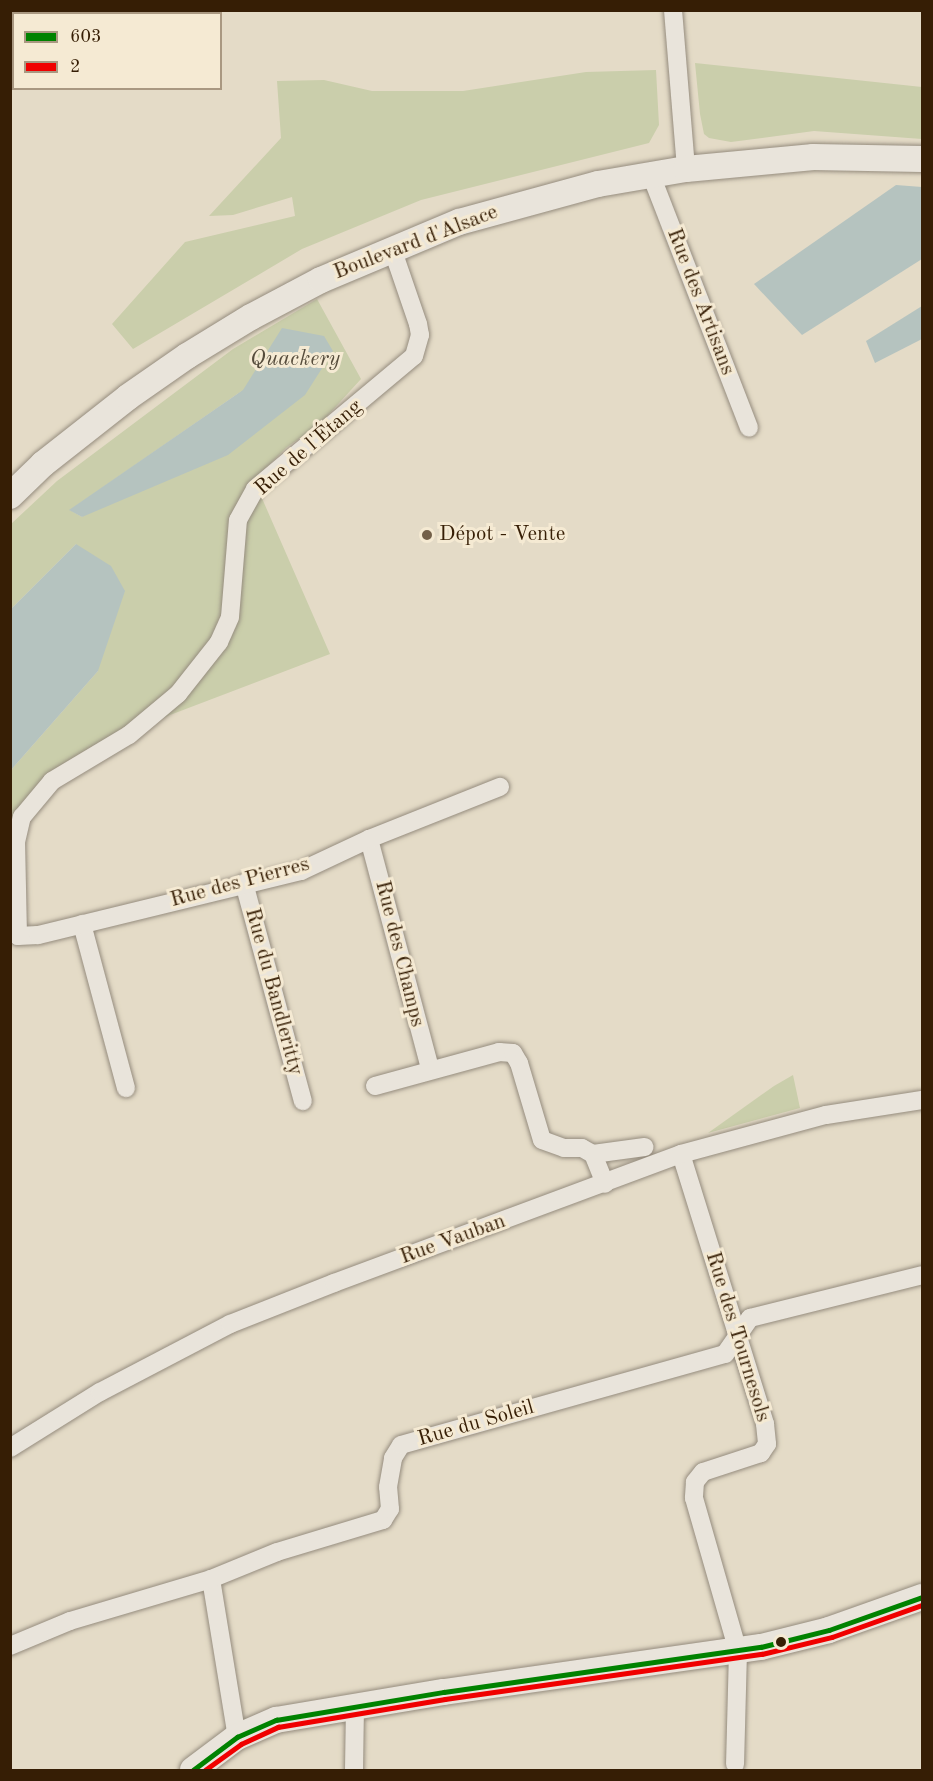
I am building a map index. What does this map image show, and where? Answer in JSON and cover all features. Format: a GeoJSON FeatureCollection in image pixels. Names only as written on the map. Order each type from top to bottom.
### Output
{"type":"FeatureCollection","features":[{"type":"Feature","properties":{"kind":"street"},"geometry":{"type":"LineString","coordinates":[[673,10],[686,169]]}},
{"type":"Feature","properties":{"kind":"street","name":"Boulevard d'Alsace"},"geometry":{"type":"LineString","coordinates":[[10,496],[43,464],[128,397],[187,356],[251,317],[321,280],[459,222],[598,184],[686,169],[813,157],[922,159]]}},
{"type":"Feature","properties":{"kind":"street","name":"Rue des Artisans"},"geometry":{"type":"LineString","coordinates":[[651,175],[749,428]]}},
{"type":"Feature","properties":{"kind":"street","name":"Rue de l'Étang"},"geometry":{"type":"LineString","coordinates":[[14,942],[16,842],[22,817],[52,781],[129,735],[178,694],[219,642],[230,617],[238,520],[255,489],[414,356],[420,335],[418,324],[393,248]]}},
{"type":"Feature","properties":{"kind":"street","name":"Rue des Pierres"},"geometry":{"type":"LineString","coordinates":[[14,942],[301,870],[369,839],[500,787]]}},
{"type":"Feature","properties":{"kind":"street","name":"Rue des Champs"},"geometry":{"type":"LineString","coordinates":[[369,839],[430,1069]]}},
{"type":"Feature","properties":{"kind":"street","name":"Rue du Bandleritty"},"geometry":{"type":"LineString","coordinates":[[243,883],[303,1101]]}},
{"type":"Feature","properties":{"kind":"street"},"geometry":{"type":"LineString","coordinates":[[82,924],[126,1088]]}},
{"type":"Feature","properties":{"kind":"street"},"geometry":{"type":"LineString","coordinates":[[375,1086],[430,1069],[499,1052],[513,1053],[519,1063],[542,1140],[564,1148],[582,1148],[593,1154],[645,1147]]}},
{"type":"Feature","properties":{"kind":"street","name":"Rue Vauban"},"geometry":{"type":"LineString","coordinates":[[10,1448],[100,1392],[230,1324],[334,1283],[605,1185],[681,1154],[837,1113],[922,1100]]}},
{"type":"Feature","properties":{"kind":"street"},"geometry":{"type":"LineString","coordinates":[[593,1154],[605,1185]]}},
{"type":"Feature","properties":{"kind":"street","name":"Rue des Tournesols"},"geometry":{"type":"LineString","coordinates":[[681,1154],[765,1424],[767,1444],[761,1453],[703,1472],[695,1482],[694,1498],[738,1651]]}},
{"type":"Feature","properties":{"kind":"street","name":"Rue du Soleil"},"geometry":{"type":"LineString","coordinates":[[10,1646],[70,1621],[211,1579],[277,1552],[383,1520],[390,1509],[388,1487],[393,1458],[401,1445],[725,1354],[750,1318],[922,1275]]}},
{"type":"Feature","properties":{"kind":"street"},"geometry":{"type":"LineString","coordinates":[[211,1579],[237,1737]]}},
{"type":"Feature","properties":{"kind":"street"},"geometry":{"type":"LineString","coordinates":[[193,1770],[237,1737],[276,1720],[738,1651],[802,1638],[922,1597]]}},
{"type":"Feature","properties":{"kind":"street"},"geometry":{"type":"LineString","coordinates":[[735,1764],[738,1651]]}},
{"type":"Feature","properties":{"kind":"street"},"geometry":{"type":"LineString","coordinates":[[354,1770],[355,1707]]}},
{"type":"Feature","properties":{"kind":"green space"},"geometry":{"type":"Polygon","coordinates":[[[695,63],[922,87],[922,139],[814,131],[731,142],[709,138],[704,134],[700,114],[695,63]]]}},
{"type":"Feature","properties":{"kind":"green space"},"geometry":{"type":"Polygon","coordinates":[[[656,70],[659,125],[649,143],[421,200],[302,249],[133,349],[112,324],[185,242],[295,216],[292,197],[233,215],[209,216],[281,138],[277,81],[324,80],[372,91],[463,91],[586,72],[656,70]]]}},
{"type":"Feature","properties":{"kind":"green space"},"geometry":{"type":"Polygon","coordinates":[[[317,299],[361,379],[319,425],[287,447],[254,480],[330,654],[170,715],[75,760],[11,845],[11,770],[98,671],[76,544],[11,609],[11,524],[57,481],[233,349],[317,299]],[[243,390],[70,510],[82,517],[243,390]]]}},
{"type":"Feature","properties":{"kind":"green space"},"geometry":{"type":"Polygon","coordinates":[[[793,1075],[800,1108],[708,1133],[774,1086],[793,1075]]]}},
{"type":"Feature","properties":{"kind":"water"},"geometry":{"type":"Polygon","coordinates":[[[896,185],[922,187],[922,259],[802,335],[754,284],[896,185]]]}},
{"type":"Feature","properties":{"kind":"water"},"geometry":{"type":"Polygon","coordinates":[[[922,306],[922,339],[875,363],[866,341],[922,306]]]}},
{"type":"Feature","properties":{"kind":"water","name":"Quackery"},"geometry":{"type":"Polygon","coordinates":[[[282,328],[324,336],[333,351],[305,395],[228,455],[82,517],[69,510],[243,390],[282,328]]]}},
{"type":"Feature","properties":{"kind":"water"},"geometry":{"type":"Polygon","coordinates":[[[76,544],[111,566],[125,591],[98,671],[11,770],[11,609],[76,544]]]}},
{"type":"Feature","properties":{"kind":"transit line","name":"603"},"geometry":{"type":"LineString","coordinates":[[193,1770],[237,1737],[276,1720],[444,1692],[761,1647],[829,1630],[922,1597]]}},
{"type":"Feature","properties":{"kind":"transit line","name":"2"},"geometry":{"type":"LineString","coordinates":[[205,1770],[241,1744],[278,1727],[445,1699],[762,1654],[832,1637],[922,1605]]}},
{"type":"Feature","properties":{"kind":"place","name":"Dépot - Vente"},"geometry":{"type":"Point","coordinates":[427,535]}}]}
